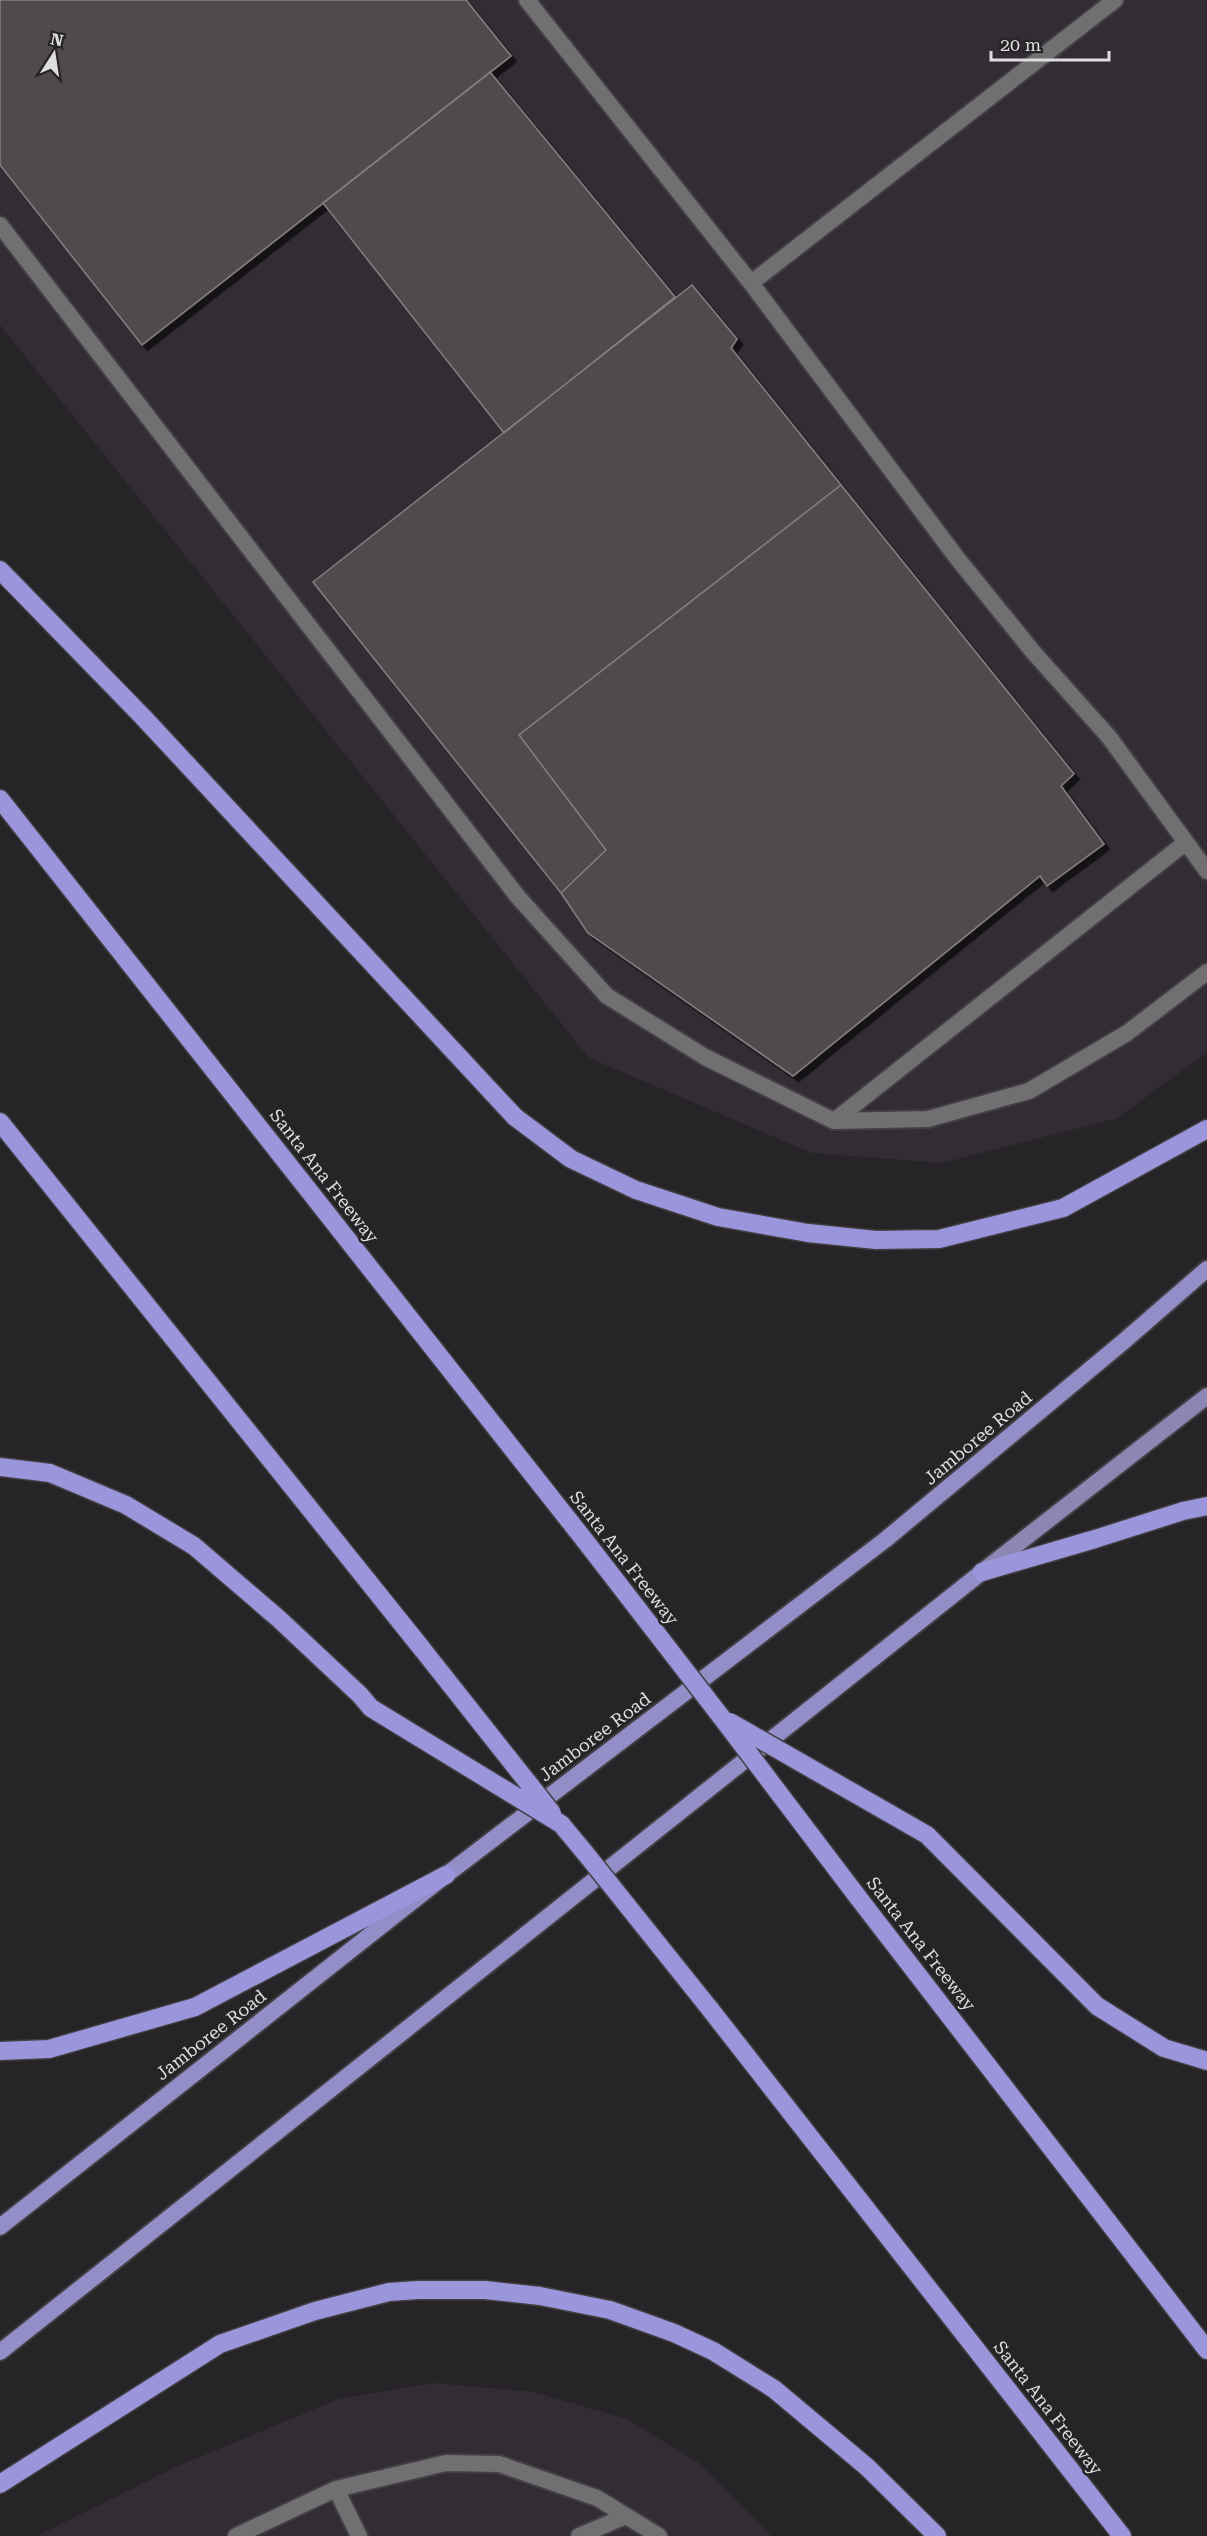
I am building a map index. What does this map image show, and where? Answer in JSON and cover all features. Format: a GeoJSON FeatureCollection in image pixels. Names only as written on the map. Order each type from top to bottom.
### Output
{"type":"FeatureCollection","features":[{"type":"Feature","properties":{"kind":"highway"},"geometry":{"type":"LineString","coordinates":[[0,570],[143,717],[515,1117],[571,1159],[636,1190],[718,1217],[808,1233],[876,1240],[939,1239],[1063,1208],[1207,1129]]}},
{"type":"Feature","properties":{"kind":"highway","name":"Santa Ana Freeway"},"geometry":{"type":"LineString","coordinates":[[0,799],[586,1542],[1207,2350]]}},
{"type":"Feature","properties":{"kind":"highway","name":"Santa Ana Freeway"},"geometry":{"type":"LineString","coordinates":[[0,1122],[710,2009],[1122,2536]]}},
{"type":"Feature","properties":{"kind":"highway","name":"Jamboree Road"},"geometry":{"type":"LineString","coordinates":[[0,2227],[446,1875],[885,1540],[1207,1269]]}},
{"type":"Feature","properties":{"kind":"highway"},"geometry":{"type":"LineString","coordinates":[[0,1467],[50,1473],[126,1505],[194,1546],[279,1619],[371,1708],[561,1824]]}},
{"type":"Feature","properties":{"kind":"highway"},"geometry":{"type":"LineString","coordinates":[[0,2352],[982,1572],[1183,1511],[1207,1506]]}},
{"type":"Feature","properties":{"kind":"highway"},"geometry":{"type":"LineString","coordinates":[[722,1718],[927,1834],[1097,2006],[1164,2048],[1207,2061]]}},
{"type":"Feature","properties":{"kind":"highway"},"geometry":{"type":"LineString","coordinates":[[0,2051],[49,2049],[195,2007],[446,1875]]}},
{"type":"Feature","properties":{"kind":"highway"},"geometry":{"type":"LineString","coordinates":[[0,2484],[220,2344],[315,2312],[389,2292],[485,2290],[540,2296],[610,2310],[675,2333],[713,2351],[774,2389],[867,2467],[937,2536]]}},
{"type":"Feature","properties":{"kind":"main road"},"geometry":{"type":"LineString","coordinates":[[982,1572],[1207,1396]]}},
{"type":"Feature","properties":{"kind":"lane"},"geometry":{"type":"LineString","coordinates":[[527,0],[752,283],[957,558],[1034,652],[1101,726],[1207,871]]}},
{"type":"Feature","properties":{"kind":"lane"},"geometry":{"type":"LineString","coordinates":[[752,283],[1115,0]]}},
{"type":"Feature","properties":{"kind":"lane"},"geometry":{"type":"LineString","coordinates":[[0,225],[518,897],[607,996],[705,1057],[834,1121],[928,1119],[1029,1091],[1127,1033],[1207,972]]}},
{"type":"Feature","properties":{"kind":"lane"},"geometry":{"type":"LineString","coordinates":[[834,1121],[1185,843]]}},
{"type":"Feature","properties":{"kind":"lane"},"geometry":{"type":"LineString","coordinates":[[236,2536],[336,2489],[446,2463],[500,2464],[597,2498],[659,2536]]}},
{"type":"Feature","properties":{"kind":"lane"},"geometry":{"type":"LineString","coordinates":[[336,2489],[359,2536]]}},
{"type":"Feature","properties":{"kind":"lane"},"geometry":{"type":"LineString","coordinates":[[579,2536],[626,2516]]}},
{"type":"Feature","properties":{"kind":"shaded area"},"geometry":{"type":"Polygon","coordinates":[[[0,0],[1207,0],[1207,1052],[1118,1118],[942,1163],[812,1153],[589,1058],[0,325],[0,0]]]}},
{"type":"Feature","properties":{"kind":"shaded area"},"geometry":{"type":"Polygon","coordinates":[[[433,2383],[534,2392],[627,2419],[702,2465],[771,2536],[37,2536],[178,2466],[339,2399],[433,2383]]]}},
{"type":"Feature","properties":{"kind":"building"},"geometry":{"type":"Polygon","coordinates":[[[0,0],[466,0],[511,56],[142,345],[0,165],[0,0]]]}},
{"type":"Feature","properties":{"kind":"building"},"geometry":{"type":"Polygon","coordinates":[[[490,72],[675,297],[504,433],[323,203],[490,72]]]}},
{"type":"Feature","properties":{"kind":"building"},"geometry":{"type":"Polygon","coordinates":[[[692,285],[737,339],[731,348],[841,485],[519,735],[606,850],[561,893],[313,582],[692,285]]]}},
{"type":"Feature","properties":{"kind":"building"},"geometry":{"type":"Polygon","coordinates":[[[841,485],[1074,774],[1061,786],[1104,844],[1047,886],[1040,876],[793,1076],[588,933],[561,893],[606,850],[519,735],[841,485]]]}}]}
